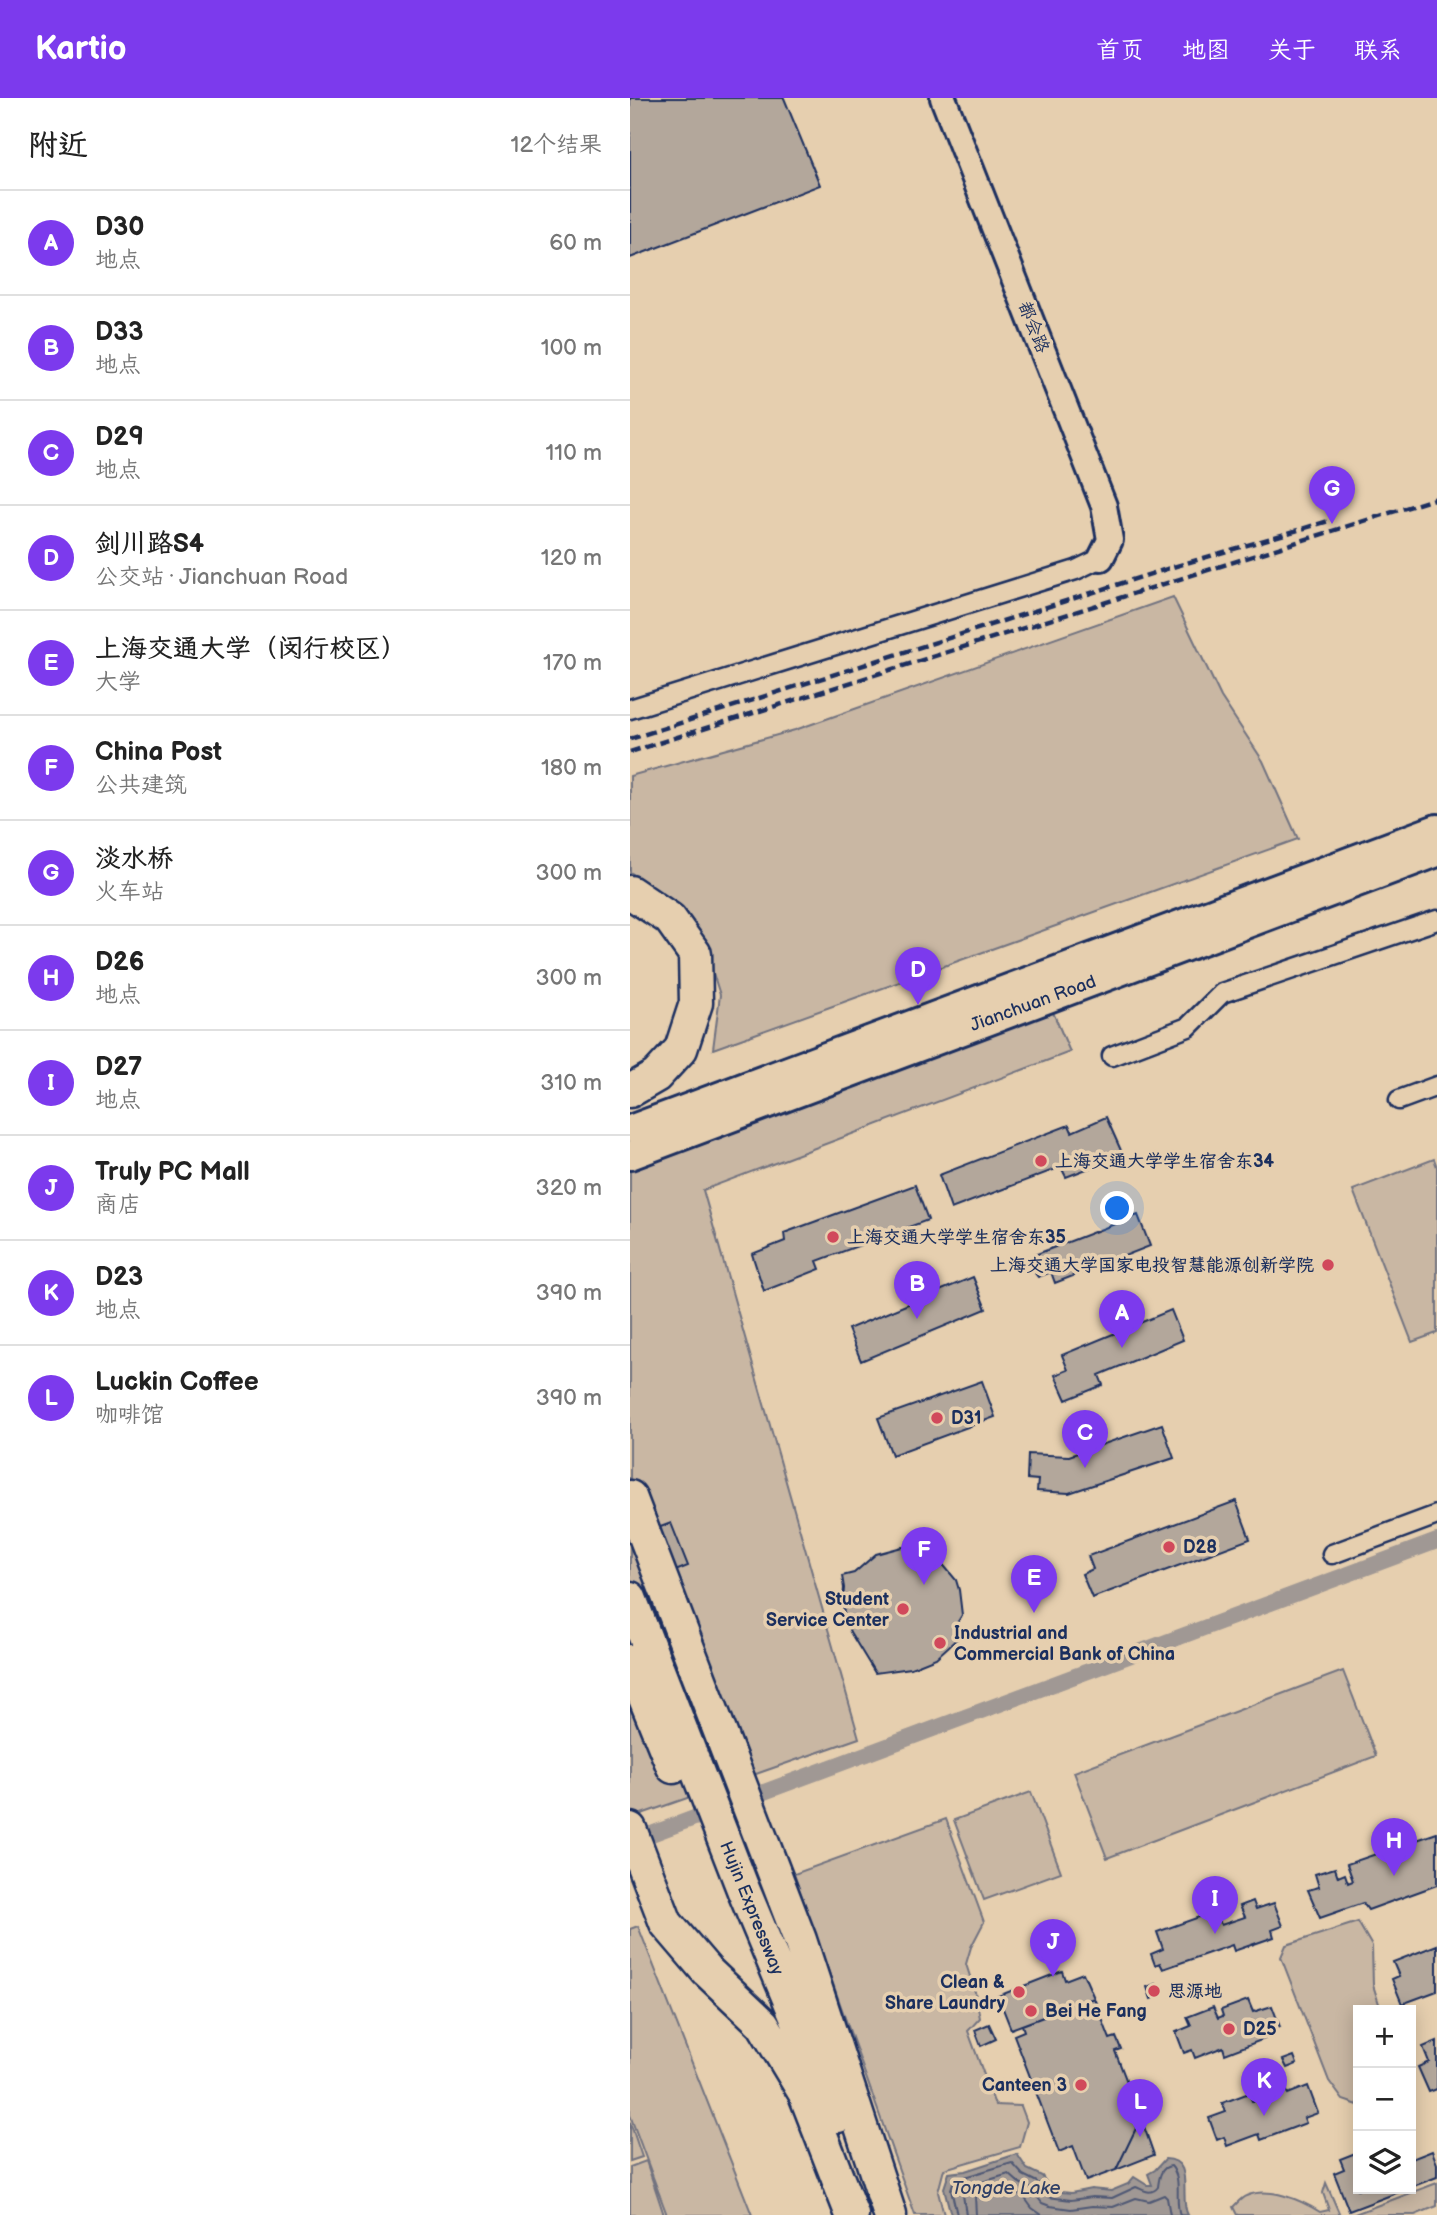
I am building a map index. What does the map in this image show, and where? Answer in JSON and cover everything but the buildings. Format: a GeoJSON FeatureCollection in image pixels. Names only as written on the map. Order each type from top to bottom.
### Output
{"type":"FeatureCollection","features":[{"type":"Feature","properties":{"kind":"highway"},"geometry":{"type":"LineString","coordinates":[[630,892],[670,919],[695,954],[696,1003],[681,1049],[656,1076],[630,1091]]}},
{"type":"Feature","properties":{"kind":"highway"},"geometry":{"type":"LineString","coordinates":[[630,1497],[777,1879],[827,2017],[890,2215]]}},
{"type":"Feature","properties":{"kind":"highway","name":"Hujin Expressway"},"geometry":{"type":"LineString","coordinates":[[630,1598],[804,2090],[852,2215]]}},
{"type":"Feature","properties":{"kind":"highway","name":"Hujin Expressway"},"geometry":{"type":"LineString","coordinates":[[630,1661],[879,2215]]}},
{"type":"Feature","properties":{"kind":"highway"},"geometry":{"type":"LineString","coordinates":[[630,1829],[666,1923],[707,1971],[764,2024],[804,2090]]}},
{"type":"Feature","properties":{"kind":"highway","name":"Hujin Expressway"},"geometry":{"type":"LineString","coordinates":[[804,2090],[821,2181],[833,2215]]}},
{"type":"Feature","properties":{"kind":"main road","name":"Jianchuan Road"},"geometry":{"type":"LineString","coordinates":[[630,1129],[1437,828]]}},
{"type":"Feature","properties":{"kind":"main road","name":"Jianchuan Road"},"geometry":{"type":"LineString","coordinates":[[630,1156],[1437,853]]}},
{"type":"Feature","properties":{"kind":"street","name":"都会路"},"geometry":{"type":"LineString","coordinates":[[943,98],[1104,506],[1110,540],[1101,558]]}},
{"type":"Feature","properties":{"kind":"street"},"geometry":{"type":"LineString","coordinates":[[630,709],[1076,570],[1101,558]]}},
{"type":"Feature","properties":{"kind":"street"},"geometry":{"type":"LineString","coordinates":[[1112,1056],[1188,1027],[1222,993],[1437,920]]}},
{"type":"Feature","properties":{"kind":"street"},"geometry":{"type":"LineString","coordinates":[[1399,1100],[1437,1086]]}},
{"type":"Feature","properties":{"kind":"street"},"geometry":{"type":"LineString","coordinates":[[1332,1554],[1437,1515]]}},
{"type":"Feature","properties":{"kind":"shaded area"},"geometry":{"type":"Polygon","coordinates":[[[1173,597],[1221,697],[1263,761],[1298,839],[713,1049],[720,995],[701,935],[673,903],[630,872],[630,776],[795,730],[1173,597]]]}},
{"type":"Feature","properties":{"kind":"shaded area"},"geometry":{"type":"Polygon","coordinates":[[[1052,1010],[1070,1052],[703,1190],[859,1738],[630,1818],[630,1169],[1052,1010]]]}},
{"type":"Feature","properties":{"kind":"shaded area"},"geometry":{"type":"Polygon","coordinates":[[[1434,1159],[1437,1167],[1437,1333],[1412,1342],[1353,1190],[1434,1159]]]}},
{"type":"Feature","properties":{"kind":"shaded area"},"geometry":{"type":"Polygon","coordinates":[[[1343,1671],[1376,1756],[1107,1858],[1074,1772],[1343,1671]]]}},
{"type":"Feature","properties":{"kind":"shaded area"},"geometry":{"type":"Polygon","coordinates":[[[1031,1792],[1061,1872],[984,1900],[954,1820],[1031,1792]]]}},
{"type":"Feature","properties":{"kind":"shaded area"},"geometry":{"type":"Polygon","coordinates":[[[946,1819],[984,1922],[971,1947],[966,1964],[980,2018],[968,2031],[995,2105],[1021,2106],[1027,2122],[1020,2147],[944,2169],[938,2192],[944,2215],[915,2215],[794,1874],[946,1819]]]}},
{"type":"Feature","properties":{"kind":"shaded area"},"geometry":{"type":"Polygon","coordinates":[[[1358,1922],[1372,1946],[1373,1985],[1379,2005],[1353,2005],[1353,2103],[1343,2100],[1329,2081],[1281,1957],[1286,1945],[1358,1922]]]}},
{"type":"Feature","properties":{"kind":"shaded area"},"geometry":{"type":"Polygon","coordinates":[[[638,1926],[752,2215],[667,2215],[630,2115],[630,1929],[638,1926]]]}},
{"type":"Feature","properties":{"kind":"shaded area"},"geometry":{"type":"Polygon","coordinates":[[[630,2122],[642,2157],[630,2161],[630,2122]]]}},
{"type":"Feature","properties":{"kind":"shaded area"},"geometry":{"type":"Polygon","coordinates":[[[646,2161],[664,2215],[630,2215],[630,2167],[646,2161]]]}},
{"type":"Feature","properties":{"kind":"shaded area"},"geometry":{"type":"Polygon","coordinates":[[[1326,2183],[1340,2215],[1237,2215],[1233,2207],[1244,2197],[1265,2193],[1294,2199],[1320,2212],[1329,2210],[1323,2193],[1326,2183]]]}},
{"type":"Feature","properties":{"kind":"shaded area"},"geometry":{"type":"Polygon","coordinates":[[[1437,2183],[1437,2206],[1415,2215],[1352,2215],[1408,2194],[1416,2194],[1416,2191],[1437,2183]]]}},
{"type":"Feature","properties":{"kind":"water","name":"Tongde Lake"},"geometry":{"type":"Polygon","coordinates":[[[1017,2154],[1027,2169],[1042,2176],[1052,2191],[1071,2193],[1091,2189],[1111,2191],[1128,2184],[1134,2177],[1152,2185],[1148,2174],[1165,2159],[1174,2161],[1180,2165],[1183,2172],[1185,2208],[1188,2215],[951,2215],[944,2188],[949,2173],[965,2171],[1017,2154]]]}},
{"type":"Feature","properties":{"kind":"waterway"},"geometry":{"type":"LineString","coordinates":[[630,1842],[1437,1541]]}},
{"type":"Feature","properties":{"kind":"railway"},"geometry":{"type":"LineString","coordinates":[[630,752],[1437,498]]}},
{"type":"Feature","properties":{"kind":"railway"},"geometry":{"type":"LineString","coordinates":[[630,739],[1173,567],[1332,520]]}},
{"type":"Feature","properties":{"kind":"place","name":"淡水桥"},"geometry":{"type":"Point","coordinates":[1332,524]}},
{"type":"Feature","properties":{"kind":"place","name":"剑川路S4"},"geometry":{"type":"Point","coordinates":[918,1005]}},
{"type":"Feature","properties":{"kind":"place","name":"上海交通大学学生宿舍东34"},"geometry":{"type":"Point","coordinates":[1041,1161]}},
{"type":"Feature","properties":{"kind":"place","name":"上海交通大学学生宿舍东35"},"geometry":{"type":"Point","coordinates":[833,1237]}},
{"type":"Feature","properties":{"kind":"place","name":"上海交通大学国家电投智慧能源创新学院"},"geometry":{"type":"Point","coordinates":[1328,1265]}},
{"type":"Feature","properties":{"kind":"place","name":"D33"},"geometry":{"type":"Point","coordinates":[917,1319]}},
{"type":"Feature","properties":{"kind":"place","name":"D30"},"geometry":{"type":"Point","coordinates":[1122,1348]}},
{"type":"Feature","properties":{"kind":"place","name":"D31"},"geometry":{"type":"Point","coordinates":[937,1418]}},
{"type":"Feature","properties":{"kind":"place","name":"D29"},"geometry":{"type":"Point","coordinates":[1085,1468]}},
{"type":"Feature","properties":{"kind":"place","name":"D28"},"geometry":{"type":"Point","coordinates":[1169,1547]}},
{"type":"Feature","properties":{"kind":"place","name":"China Post"},"geometry":{"type":"Point","coordinates":[924,1585]}},
{"type":"Feature","properties":{"kind":"place","name":"Student Service Center"},"geometry":{"type":"Point","coordinates":[903,1609]}},
{"type":"Feature","properties":{"kind":"place","name":"上海交通大学（闵行校区）"},"geometry":{"type":"Point","coordinates":[1034,1613]}},
{"type":"Feature","properties":{"kind":"place","name":"Industrial and Commercial Bank of China"},"geometry":{"type":"Point","coordinates":[940,1643]}},
{"type":"Feature","properties":{"kind":"place","name":"D26"},"geometry":{"type":"Point","coordinates":[1394,1876]}},
{"type":"Feature","properties":{"kind":"place","name":"D27"},"geometry":{"type":"Point","coordinates":[1215,1934]}},
{"type":"Feature","properties":{"kind":"place","name":"Truly PC Mall"},"geometry":{"type":"Point","coordinates":[1053,1977]}},
{"type":"Feature","properties":{"kind":"place","name":"思源地"},"geometry":{"type":"Point","coordinates":[1154,1991]}},
{"type":"Feature","properties":{"kind":"place","name":"Clean & Share Laundry"},"geometry":{"type":"Point","coordinates":[1019,1992]}},
{"type":"Feature","properties":{"kind":"place","name":"Bei He Fang"},"geometry":{"type":"Point","coordinates":[1031,2011]}},
{"type":"Feature","properties":{"kind":"place","name":"D25"},"geometry":{"type":"Point","coordinates":[1229,2029]}},
{"type":"Feature","properties":{"kind":"place","name":"Canteen 3"},"geometry":{"type":"Point","coordinates":[1081,2085]}},
{"type":"Feature","properties":{"kind":"place","name":"D23"},"geometry":{"type":"Point","coordinates":[1264,2116]}},
{"type":"Feature","properties":{"kind":"place","name":"Luckin Coffee"},"geometry":{"type":"Point","coordinates":[1140,2137]}}]}
